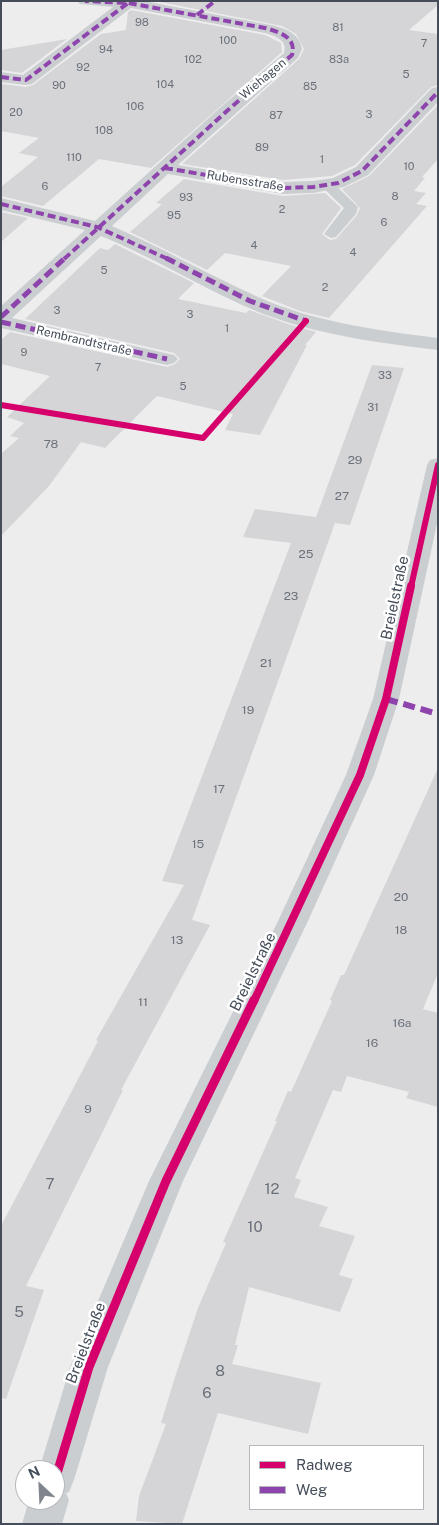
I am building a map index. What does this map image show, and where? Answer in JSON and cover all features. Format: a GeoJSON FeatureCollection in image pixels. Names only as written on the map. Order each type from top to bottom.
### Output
{"type":"FeatureCollection","features":[{"type":"Feature","properties":{"kind":"street","name":"Wiehagen"},"geometry":{"type":"LineString","coordinates":[[85,1],[128,3],[274,31],[289,38],[295,49],[292,55],[97,227]]}},
{"type":"Feature","properties":{"kind":"street"},"geometry":{"type":"LineString","coordinates":[[197,15],[215,1]]}},
{"type":"Feature","properties":{"kind":"street"},"geometry":{"type":"LineString","coordinates":[[1,78],[26,80],[128,3]]}},
{"type":"Feature","properties":{"kind":"street","name":"Rubensstraße"},"geometry":{"type":"LineString","coordinates":[[165,168],[268,187],[298,188],[327,185],[348,179],[362,171],[438,92]]}},
{"type":"Feature","properties":{"kind":"street"},"geometry":{"type":"LineString","coordinates":[[1,204],[97,227],[138,244],[250,301],[306,321],[372,336],[438,344]]}},
{"type":"Feature","properties":{"kind":"street"},"geometry":{"type":"LineString","coordinates":[[1,317],[97,227]]}},
{"type":"Feature","properties":{"kind":"street","name":"Rembrandtstraße"},"geometry":{"type":"LineString","coordinates":[[1,322],[167,359]]}},
{"type":"Feature","properties":{"kind":"street","name":"Breielstraße"},"geometry":{"type":"LineString","coordinates":[[61,1460],[89,1367],[166,1181],[293,921],[360,775],[386,699],[436,478]]}},
{"type":"Feature","properties":{"kind":"street"},"geometry":{"type":"LineString","coordinates":[[42,1524],[46,1510]]}},
{"type":"Feature","properties":{"kind":"lane"},"geometry":{"type":"LineString","coordinates":[[327,185],[351,207],[351,211],[331,234]]}},
{"type":"Feature","properties":{"kind":"building"},"geometry":{"type":"Polygon","coordinates":[[[155,1],[438,1],[438,5],[409,30],[438,34],[438,85],[431,87],[355,165],[332,176],[283,180],[182,164],[299,59],[304,49],[296,34],[282,26],[155,1]]]}},
{"type":"Feature","properties":{"kind":"building"},"geometry":{"type":"Polygon","coordinates":[[[131,10],[265,35],[281,43],[282,52],[151,168],[99,159],[43,206],[1,196],[1,187],[38,157],[19,153],[39,138],[1,131],[1,84],[26,87],[33,85],[101,34],[126,30],[128,12],[131,10]]]}},
{"type":"Feature","properties":{"kind":"building"},"geometry":{"type":"Polygon","coordinates":[[[67,39],[22,73],[1,70],[1,50],[67,39]]]}},
{"type":"Feature","properties":{"kind":"building"},"geometry":{"type":"Polygon","coordinates":[[[438,105],[438,159],[422,177],[425,178],[414,191],[426,193],[416,204],[427,206],[329,318],[300,311],[262,296],[291,266],[225,253],[207,270],[130,232],[162,204],[156,203],[184,179],[283,196],[325,193],[341,208],[322,234],[330,240],[336,239],[357,215],[360,208],[342,189],[369,176],[438,105]]]}},
{"type":"Feature","properties":{"kind":"building"},"geometry":{"type":"Polygon","coordinates":[[[1,212],[28,218],[1,242],[1,212]]]}},
{"type":"Feature","properties":{"kind":"building"},"geometry":{"type":"Polygon","coordinates":[[[115,244],[194,283],[178,299],[246,313],[249,310],[316,332],[305,345],[307,345],[260,435],[225,430],[233,414],[157,396],[105,448],[81,442],[49,486],[1,536],[1,454],[19,438],[10,436],[24,423],[7,417],[50,376],[1,364],[1,340],[10,332],[167,367],[175,364],[180,359],[174,353],[25,319],[100,248],[108,250],[115,244]]]}},
{"type":"Feature","properties":{"kind":"building"},"geometry":{"type":"Polygon","coordinates":[[[372,365],[404,368],[350,525],[335,523],[192,920],[210,925],[121,1090],[123,1090],[26,1286],[44,1290],[6,1399],[1,1398],[1,1226],[98,1041],[96,1040],[184,885],[162,881],[291,543],[243,537],[255,509],[316,517],[372,365]]]}},
{"type":"Feature","properties":{"kind":"building"},"geometry":{"type":"Polygon","coordinates":[[[438,768],[438,973],[423,1009],[438,1013],[438,1107],[406,1098],[409,1092],[347,1076],[341,1092],[333,1090],[295,1178],[301,1180],[294,1197],[328,1207],[319,1226],[355,1236],[339,1275],[353,1279],[340,1312],[249,1287],[235,1345],[238,1345],[232,1364],[321,1383],[308,1434],[218,1413],[182,1524],[136,1521],[139,1496],[166,1424],[161,1423],[175,1377],[198,1308],[226,1243],[223,1242],[277,1121],[275,1121],[288,1091],[291,1092],[332,1001],[330,1000],[341,975],[344,975],[438,768]]]}},
{"type":"Feature","properties":{"kind":"marked path"},"geometry":{"type":"LineString","coordinates":[[1,317],[228,110],[292,55],[294,49],[293,44],[286,36],[265,28],[128,3],[85,1]]}},
{"type":"Feature","properties":{"kind":"marked path"},"geometry":{"type":"LineString","coordinates":[[197,15],[215,1]]}},
{"type":"Feature","properties":{"kind":"marked path"},"geometry":{"type":"LineString","coordinates":[[1,77],[26,80],[128,3]]}},
{"type":"Feature","properties":{"kind":"marked path"},"geometry":{"type":"LineString","coordinates":[[165,168],[283,188],[313,187],[338,183],[362,171],[438,92]]}},
{"type":"Feature","properties":{"kind":"marked path"},"geometry":{"type":"LineString","coordinates":[[1,204],[97,227],[138,244],[250,301],[306,321],[304,323]]}},
{"type":"Feature","properties":{"kind":"marked path"},"geometry":{"type":"LineString","coordinates":[[1,322],[167,359]]}},
{"type":"Feature","properties":{"kind":"marked path"},"geometry":{"type":"LineString","coordinates":[[386,699],[438,714]]}},
{"type":"Feature","properties":{"kind":"cycle path"},"geometry":{"type":"LineString","coordinates":[[1,405],[203,438],[306,321]]}},
{"type":"Feature","properties":{"kind":"cycle path"},"geometry":{"type":"LineString","coordinates":[[61,1460],[89,1367],[166,1181],[293,921],[360,775],[386,699],[438,465]]}}]}
